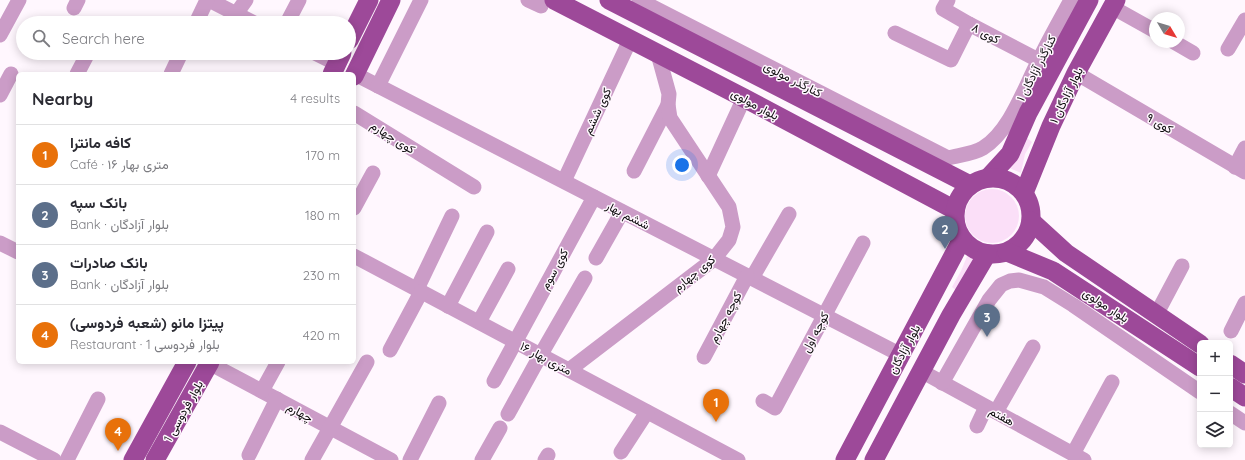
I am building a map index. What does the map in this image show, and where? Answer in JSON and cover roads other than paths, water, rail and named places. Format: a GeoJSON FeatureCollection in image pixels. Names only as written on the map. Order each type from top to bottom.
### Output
{"type":"FeatureCollection","features":[{"type":"Feature","properties":{"kind":"main road"},"geometry":{"type":"LineString","coordinates":[[356,26],[369,0]]}},
{"type":"Feature","properties":{"kind":"main road"},"geometry":{"type":"LineString","coordinates":[[356,73],[392,0]]}},
{"type":"Feature","properties":{"kind":"main road","name":"بلوار مولوی"},"geometry":{"type":"LineString","coordinates":[[609,0],[970,185]]}},
{"type":"Feature","properties":{"kind":"main road","name":"بلوار آزادگان ۱"},"geometry":{"type":"LineString","coordinates":[[989,177],[1010,154],[1028,113],[1090,0]]}},
{"type":"Feature","properties":{"kind":"main road","name":"بلوار مولوی"},"geometry":{"type":"LineString","coordinates":[[541,2],[630,40],[658,54],[955,210]]}},
{"type":"Feature","properties":{"kind":"main road","name":"بلوار آزادگان ۱"},"geometry":{"type":"LineString","coordinates":[[1024,193],[1051,126],[1076,73],[1114,3]]}},
{"type":"Feature","properties":{"kind":"main road"},"geometry":{"type":"LineString","coordinates":[[1028,113],[1034,125],[1038,128],[1043,129],[1051,126]]}},
{"type":"Feature","properties":{"kind":"main road"},"geometry":{"type":"LineString","coordinates":[[989,177],[1008,180],[1017,185],[1024,193],[1030,206],[1031,221],[1025,236],[1014,248],[1007,252],[997,254],[987,254],[973,248],[962,239],[957,230],[955,220],[955,210],[958,200],[963,192],[970,185],[989,177]]}},
{"type":"Feature","properties":{"kind":"main road","name":"بلوار مولوی"},"geometry":{"type":"LineString","coordinates":[[1031,221],[1066,254],[1197,342]]}},
{"type":"Feature","properties":{"kind":"main road","name":"بلوار آزادگان"},"geometry":{"type":"LineString","coordinates":[[845,460],[962,239]]}},
{"type":"Feature","properties":{"kind":"main road","name":"بلوار مولوی"},"geometry":{"type":"LineString","coordinates":[[1007,252],[1053,271],[1197,366]]}},
{"type":"Feature","properties":{"kind":"main road"},"geometry":{"type":"LineString","coordinates":[[874,460],[951,315],[987,254]]}},
{"type":"Feature","properties":{"kind":"main road"},"geometry":{"type":"LineString","coordinates":[[1071,282],[1070,274],[1076,266],[1082,264]]}},
{"type":"Feature","properties":{"kind":"main road"},"geometry":{"type":"LineString","coordinates":[[929,303],[938,305],[951,315]]}},
{"type":"Feature","properties":{"kind":"main road","name":"بلوار فردوسی 1"},"geometry":{"type":"LineString","coordinates":[[133,460],[186,364]]}},
{"type":"Feature","properties":{"kind":"main road","name":"بلوار فردوسی 1"},"geometry":{"type":"LineString","coordinates":[[155,460],[209,364]]}},
{"type":"Feature","properties":{"kind":"main road"},"geometry":{"type":"LineString","coordinates":[[1233,366],[1245,374]]}},
{"type":"Feature","properties":{"kind":"main road"},"geometry":{"type":"LineString","coordinates":[[1233,389],[1245,397]]}},
{"type":"Feature","properties":{"kind":"street"},"geometry":{"type":"LineString","coordinates":[[0,35],[19,0]]}},
{"type":"Feature","properties":{"kind":"street"},"geometry":{"type":"LineString","coordinates":[[200,16],[208,0],[240,16]]}},
{"type":"Feature","properties":{"kind":"street"},"geometry":{"type":"LineString","coordinates":[[236,14],[246,0]]}},
{"type":"Feature","properties":{"kind":"street"},"geometry":{"type":"LineString","coordinates":[[290,16],[298,0]]}},
{"type":"Feature","properties":{"kind":"street"},"geometry":{"type":"LineString","coordinates":[[378,86],[421,0]]}},
{"type":"Feature","properties":{"kind":"street","name":"کنارگذر مولوی"},"geometry":{"type":"LineString","coordinates":[[639,0],[948,158],[970,185]]}},
{"type":"Feature","properties":{"kind":"street","name":"کوی ۸"},"geometry":{"type":"LineString","coordinates":[[948,0],[943,9],[1038,60]]}},
{"type":"Feature","properties":{"kind":"street","name":"کنارگذر آزادگان ۱"},"geometry":{"type":"LineString","coordinates":[[948,158],[972,153],[983,148],[997,135],[1010,119],[1038,60],[1072,0]]}},
{"type":"Feature","properties":{"kind":"street"},"geometry":{"type":"LineString","coordinates":[[1114,3],[1149,27]]}},
{"type":"Feature","properties":{"kind":"street"},"geometry":{"type":"LineString","coordinates":[[1228,49],[1245,20]]}},
{"type":"Feature","properties":{"kind":"street"},"geometry":{"type":"LineString","coordinates":[[895,33],[951,60],[969,24]]}},
{"type":"Feature","properties":{"kind":"street","name":"کوی ششم"},"geometry":{"type":"LineString","coordinates":[[564,181],[630,40]]}},
{"type":"Feature","properties":{"kind":"street"},"geometry":{"type":"LineString","coordinates":[[1184,48],[1193,53]]}},
{"type":"Feature","properties":{"kind":"street","name":"کوی چهارم"},"geometry":{"type":"LineString","coordinates":[[569,370],[714,259],[729,240],[733,227],[729,207],[670,118],[668,94],[658,54]]}},
{"type":"Feature","properties":{"kind":"street"},"geometry":{"type":"LineString","coordinates":[[78,72],[84,60]]}},
{"type":"Feature","properties":{"kind":"street"},"geometry":{"type":"LineString","coordinates":[[171,72],[177,60]]}},
{"type":"Feature","properties":{"kind":"street","name":"کوی ۹"},"geometry":{"type":"LineString","coordinates":[[1076,73],[1240,169]]}},
{"type":"Feature","properties":{"kind":"street"},"geometry":{"type":"LineString","coordinates":[[0,95],[10,74]]}},
{"type":"Feature","properties":{"kind":"street","name":"ششم بهار"},"geometry":{"type":"LineString","coordinates":[[356,75],[901,355]]}},
{"type":"Feature","properties":{"kind":"street"},"geometry":{"type":"LineString","coordinates":[[708,176],[744,98]]}},
{"type":"Feature","properties":{"kind":"street"},"geometry":{"type":"LineString","coordinates":[[634,171],[668,105]]}},
{"type":"Feature","properties":{"kind":"street","name":"کوی چهارم"},"geometry":{"type":"LineString","coordinates":[[356,114],[474,187]]}},
{"type":"Feature","properties":{"kind":"street"},"geometry":{"type":"LineString","coordinates":[[1010,119],[1010,154]]}},
{"type":"Feature","properties":{"kind":"street"},"geometry":{"type":"LineString","coordinates":[[1240,169],[1245,148]]}},
{"type":"Feature","properties":{"kind":"street"},"geometry":{"type":"LineString","coordinates":[[356,204],[373,173]]}},
{"type":"Feature","properties":{"kind":"street","name":"کوی سوم"},"geometry":{"type":"LineString","coordinates":[[494,381],[594,197]]}},
{"type":"Feature","properties":{"kind":"street"},"geometry":{"type":"LineString","coordinates":[[596,258],[622,212]]}},
{"type":"Feature","properties":{"kind":"street","name":"کوچه چهارم"},"geometry":{"type":"LineString","coordinates":[[704,357],[750,277],[789,214]]}},
{"type":"Feature","properties":{"kind":"street"},"geometry":{"type":"LineString","coordinates":[[390,350],[452,216]]}},
{"type":"Feature","properties":{"kind":"street"},"geometry":{"type":"LineString","coordinates":[[448,306],[487,232]]}},
{"type":"Feature","properties":{"kind":"street"},"geometry":{"type":"LineString","coordinates":[[0,243],[16,251]]}},
{"type":"Feature","properties":{"kind":"street","name":"کوچه اول"},"geometry":{"type":"LineString","coordinates":[[763,401],[776,408],[863,243]]}},
{"type":"Feature","properties":{"kind":"street"},"geometry":{"type":"LineString","coordinates":[[1007,252],[1019,280]]}},
{"type":"Feature","properties":{"kind":"street","name":"۱۶ متری بهار"},"geometry":{"type":"LineString","coordinates":[[356,257],[647,412],[716,455],[738,460]]}},
{"type":"Feature","properties":{"kind":"street"},"geometry":{"type":"LineString","coordinates":[[1156,315],[1182,266]]}},
{"type":"Feature","properties":{"kind":"street"},"geometry":{"type":"LineString","coordinates":[[479,322],[508,269]]}},
{"type":"Feature","properties":{"kind":"street"},"geometry":{"type":"LineString","coordinates":[[508,414],[585,278]]}},
{"type":"Feature","properties":{"kind":"street"},"geometry":{"type":"LineString","coordinates":[[942,383],[989,300],[1001,285],[1010,281],[1019,280],[1044,287],[1197,390]]}},
{"type":"Feature","properties":{"kind":"street"},"geometry":{"type":"LineString","coordinates":[[1231,331],[1245,303]]}},
{"type":"Feature","properties":{"kind":"street"},"geometry":{"type":"LineString","coordinates":[[977,426],[991,410],[1033,347]]}},
{"type":"Feature","properties":{"kind":"street"},"geometry":{"type":"LineString","coordinates":[[312,460],[367,362]]}},
{"type":"Feature","properties":{"kind":"street","name":"چهارم"},"geometry":{"type":"LineString","coordinates":[[212,364],[391,460]]}},
{"type":"Feature","properties":{"kind":"street"},"geometry":{"type":"LineString","coordinates":[[262,391],[277,364]]}},
{"type":"Feature","properties":{"kind":"street","name":"هفتم"},"geometry":{"type":"LineString","coordinates":[[921,371],[1077,457]]}},
{"type":"Feature","properties":{"kind":"street"},"geometry":{"type":"LineString","coordinates":[[1077,457],[1112,382]]}},
{"type":"Feature","properties":{"kind":"street"},"geometry":{"type":"LineString","coordinates":[[67,460],[98,399]]}},
{"type":"Feature","properties":{"kind":"street"},"geometry":{"type":"LineString","coordinates":[[249,455],[277,399]]}},
{"type":"Feature","properties":{"kind":"street"},"geometry":{"type":"LineString","coordinates":[[410,460],[439,403]]}},
{"type":"Feature","properties":{"kind":"street"},"geometry":{"type":"LineString","coordinates":[[621,452],[647,412]]}},
{"type":"Feature","properties":{"kind":"street"},"geometry":{"type":"LineString","coordinates":[[1233,415],[1245,423]]}},
{"type":"Feature","properties":{"kind":"street"},"geometry":{"type":"LineString","coordinates":[[482,460],[500,428]]}},
{"type":"Feature","properties":{"kind":"street"},"geometry":{"type":"LineString","coordinates":[[0,432],[54,460]]}},
{"type":"Feature","properties":{"kind":"place","name":"بانک سپه"},"geometry":{"type":"Point","coordinates":[945,249]}},
{"type":"Feature","properties":{"kind":"place","name":"بانک صادرات"},"geometry":{"type":"Point","coordinates":[987,337]}},
{"type":"Feature","properties":{"kind":"place","name":"کافه مانترا"},"geometry":{"type":"Point","coordinates":[716,422]}},
{"type":"Feature","properties":{"kind":"place","name":"پیتزا مانو (شعبه فردوسی)"},"geometry":{"type":"Point","coordinates":[118,451]}}]}
